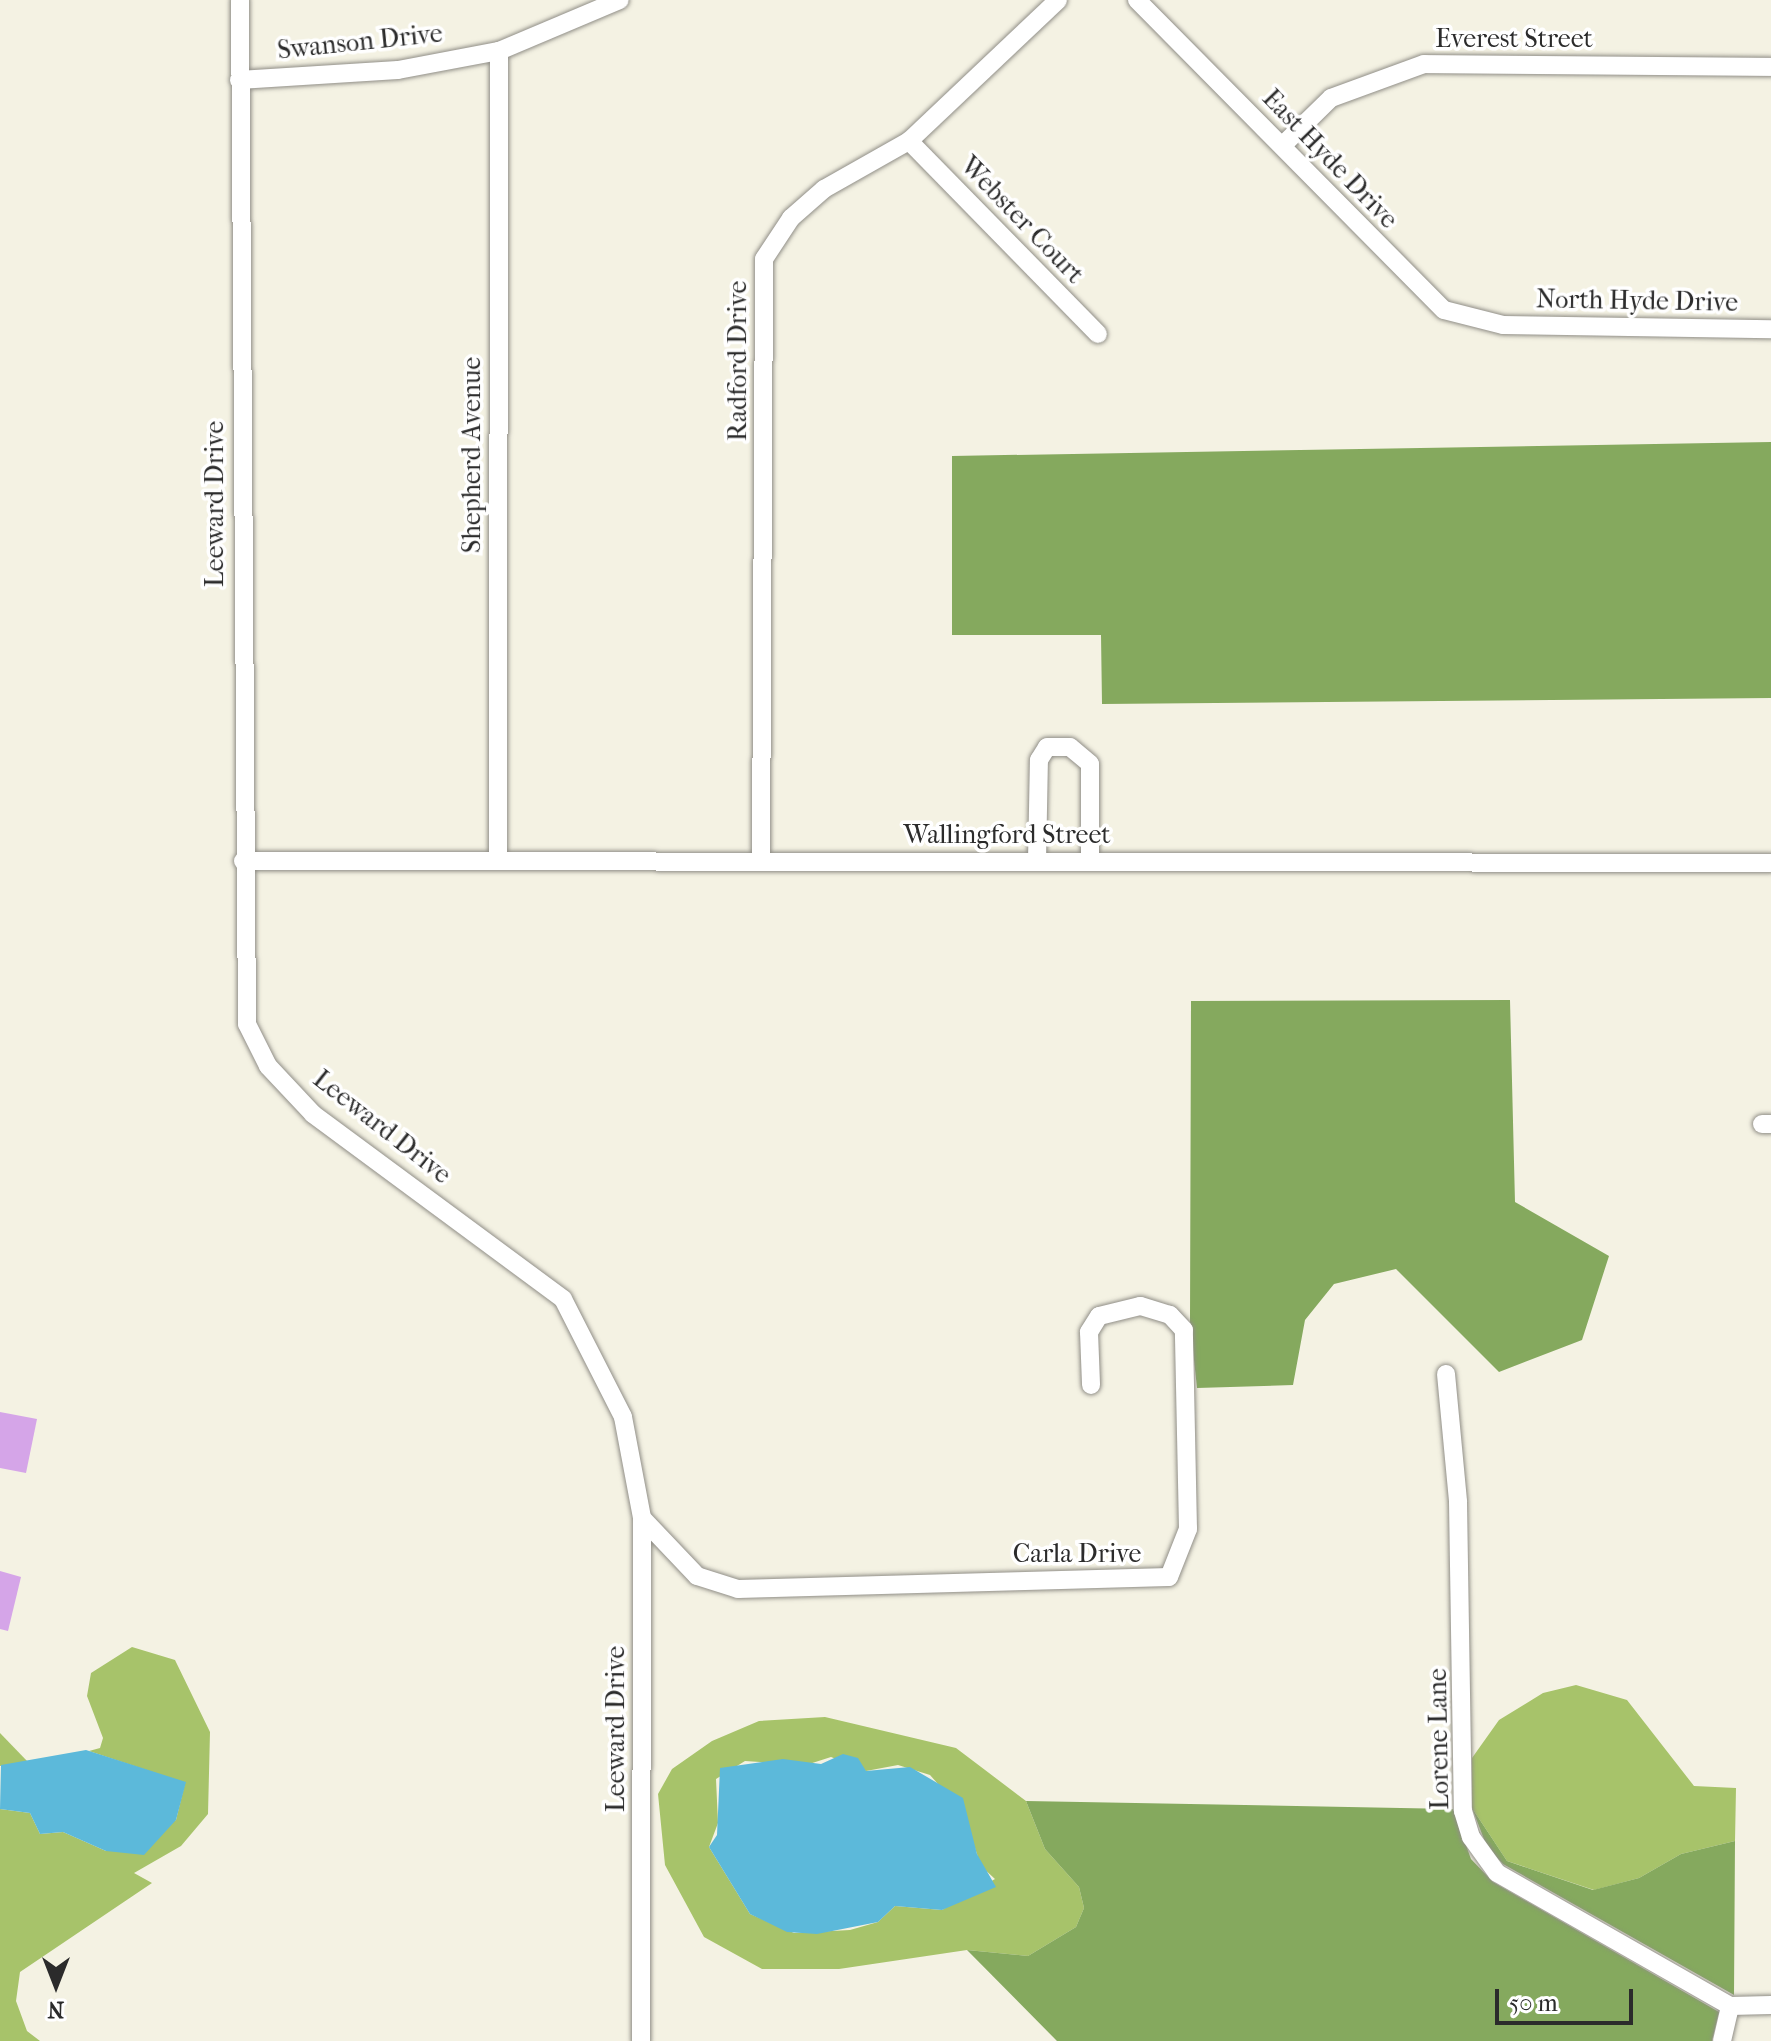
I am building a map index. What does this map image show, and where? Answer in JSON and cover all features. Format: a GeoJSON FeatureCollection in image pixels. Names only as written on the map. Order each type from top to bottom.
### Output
{"type":"FeatureCollection","features":[{"type":"Feature","properties":{"kind":"street","name":"Leeward Drive"},"geometry":{"type":"LineString","coordinates":[[240,0],[243,861],[247,1024],[268,1066],[313,1114],[563,1299],[623,1417],[642,1518],[641,2041]]}},
{"type":"Feature","properties":{"kind":"street","name":"Swanson Drive"},"geometry":{"type":"LineString","coordinates":[[239,80],[398,70],[499,51],[620,0]]}},
{"type":"Feature","properties":{"kind":"street","name":"Radford Drive"},"geometry":{"type":"LineString","coordinates":[[761,859],[764,259],[791,218],[824,189],[909,141],[1058,0]]}},
{"type":"Feature","properties":{"kind":"street","name":"East Hyde Drive"},"geometry":{"type":"LineString","coordinates":[[1137,0],[1444,310],[1503,325]]}},
{"type":"Feature","properties":{"kind":"street","name":"Shepherd Avenue"},"geometry":{"type":"LineString","coordinates":[[498,859],[499,51]]}},
{"type":"Feature","properties":{"kind":"street","name":"Everest Street"},"geometry":{"type":"LineString","coordinates":[[1283,145],[1331,98],[1424,64],[1771,67]]}},
{"type":"Feature","properties":{"kind":"street","name":"Webster Court"},"geometry":{"type":"LineString","coordinates":[[909,141],[1098,334]]}},
{"type":"Feature","properties":{"kind":"street","name":"North Hyde Drive"},"geometry":{"type":"LineString","coordinates":[[1503,325],[1771,329]]}},
{"type":"Feature","properties":{"kind":"street"},"geometry":{"type":"LineString","coordinates":[[1037,861],[1039,760],[1047,747],[1070,747],[1090,764],[1090,862]]}},
{"type":"Feature","properties":{"kind":"street","name":"Wallingford Street"},"geometry":{"type":"LineString","coordinates":[[243,861],[761,859],[1771,863]]}},
{"type":"Feature","properties":{"kind":"street","name":"Carla Drive"},"geometry":{"type":"LineString","coordinates":[[642,1518],[697,1576],[738,1589],[1169,1577],[1188,1529],[1184,1330],[1170,1315],[1140,1306],[1099,1316],[1089,1332],[1091,1385]]}},
{"type":"Feature","properties":{"kind":"street","name":"Lorene Lane"},"geometry":{"type":"LineString","coordinates":[[1446,1374],[1459,1516],[1463,1811],[1471,1837],[1497,1873],[1730,2006]]}},
{"type":"Feature","properties":{"kind":"street"},"geometry":{"type":"LineString","coordinates":[[1722,2041],[1730,2006],[1771,2005]]}},
{"type":"Feature","properties":{"kind":"green space"},"geometry":{"type":"Polygon","coordinates":[[[1771,442],[1771,698],[1102,704],[1101,635],[952,635],[952,456],[1771,442]]]}},
{"type":"Feature","properties":{"kind":"green space"},"geometry":{"type":"Polygon","coordinates":[[[1510,1000],[1515,1202],[1609,1256],[1582,1340],[1499,1372],[1396,1269],[1334,1284],[1305,1320],[1293,1385],[1197,1388],[1190,1322],[1191,1001],[1510,1000]]]}},
{"type":"Feature","properties":{"kind":"green space"},"geometry":{"type":"Polygon","coordinates":[[[132,1647],[175,1660],[210,1732],[208,1814],[181,1846],[134,1873],[152,1883],[20,1972],[16,2001],[27,2031],[40,2041],[0,2041],[0,1809],[30,1813],[40,1834],[63,1832],[106,1851],[176,1820],[185,1783],[89,1751],[100,1748],[103,1738],[87,1696],[91,1673],[132,1647]]]}},
{"type":"Feature","properties":{"kind":"green space"},"geometry":{"type":"Polygon","coordinates":[[[1576,1685],[1627,1700],[1694,1786],[1736,1788],[1735,1841],[1681,1854],[1639,1878],[1594,1890],[1507,1861],[1472,1808],[1472,1758],[1499,1720],[1543,1693],[1576,1685]]]}},
{"type":"Feature","properties":{"kind":"green space"},"geometry":{"type":"Polygon","coordinates":[[[825,1717],[956,1748],[1026,1801],[1045,1849],[1079,1887],[1084,1908],[1076,1927],[1028,1956],[967,1950],[839,1969],[762,1969],[704,1937],[665,1865],[658,1794],[672,1769],[712,1741],[759,1721],[825,1717]],[[831,1757],[806,1765],[745,1761],[716,1779],[718,1823],[709,1847],[750,1914],[794,1933],[850,1930],[878,1922],[895,1906],[942,1910],[995,1879],[981,1866],[963,1812],[930,1775],[898,1765],[866,1771],[831,1757]]]}},
{"type":"Feature","properties":{"kind":"green space"},"geometry":{"type":"Polygon","coordinates":[[[0,1733],[28,1762],[0,1766],[0,1733]]]}},
{"type":"Feature","properties":{"kind":"green space"},"geometry":{"type":"Polygon","coordinates":[[[1026,1801],[1453,1809],[1471,1859],[1493,1882],[1719,2012],[1712,2041],[1057,2041],[967,1950],[1028,1956],[1076,1927],[1084,1908],[1079,1887],[1045,1849],[1026,1801]]]}},
{"type":"Feature","properties":{"kind":"green space"},"geometry":{"type":"Polygon","coordinates":[[[1472,1808],[1507,1861],[1593,1890],[1639,1878],[1681,1854],[1735,1841],[1734,1995],[1503,1864],[1487,1847],[1472,1808]]]}},
{"type":"Feature","properties":{"kind":"water"},"geometry":{"type":"Polygon","coordinates":[[[86,1750],[186,1782],[176,1820],[144,1855],[106,1851],[63,1832],[40,1834],[30,1813],[0,1809],[1,1765],[86,1750]]]}},
{"type":"Feature","properties":{"kind":"water"},"geometry":{"type":"Polygon","coordinates":[[[843,1754],[858,1758],[866,1771],[910,1767],[963,1798],[977,1854],[996,1887],[942,1910],[895,1906],[878,1922],[817,1934],[787,1932],[750,1914],[709,1847],[717,1835],[720,1768],[783,1759],[821,1764],[843,1754]]]}},
{"type":"Feature","properties":{"kind":"building"},"geometry":{"type":"Polygon","coordinates":[[[0,1412],[37,1419],[26,1473],[0,1468],[0,1412]]]}},
{"type":"Feature","properties":{"kind":"building"},"geometry":{"type":"Polygon","coordinates":[[[0,1571],[21,1577],[8,1631],[0,1629],[0,1571]]]}}]}
